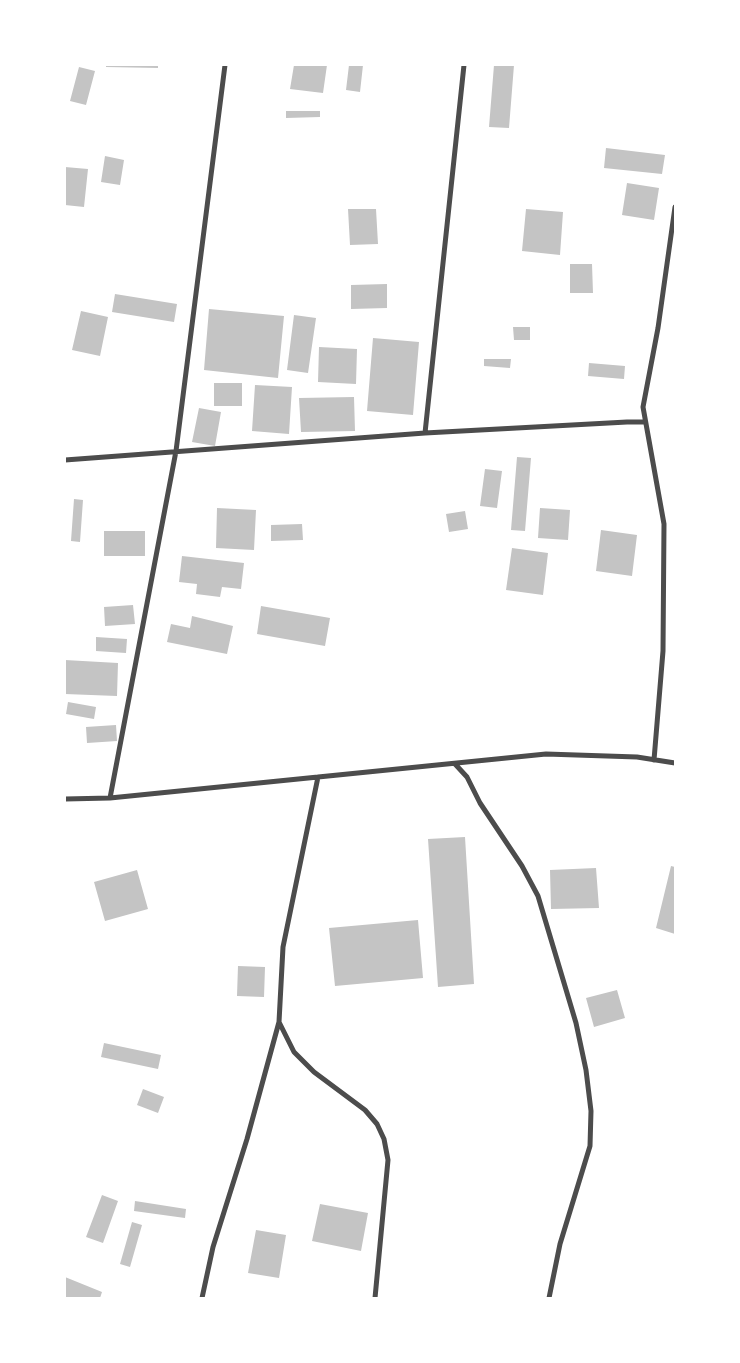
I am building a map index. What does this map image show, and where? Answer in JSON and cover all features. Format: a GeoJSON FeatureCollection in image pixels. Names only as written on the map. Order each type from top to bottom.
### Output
{"type":"FeatureCollection","features":[{"type":"Feature","properties":{"kind":"street"},"geometry":{"type":"LineString","coordinates":[[110,798],[176,451],[225,65]]}},
{"type":"Feature","properties":{"kind":"street"},"geometry":{"type":"LineString","coordinates":[[426,433],[464,65]]}},
{"type":"Feature","properties":{"kind":"street"},"geometry":{"type":"LineString","coordinates":[[654,760],[664,643],[664,524],[644,422],[643,408],[658,328],[675,207]]}},
{"type":"Feature","properties":{"kind":"street"},"geometry":{"type":"LineString","coordinates":[[65,460],[426,433],[644,422]]}},
{"type":"Feature","properties":{"kind":"street"},"geometry":{"type":"LineString","coordinates":[[65,799],[110,798],[546,754],[654,760],[675,763]]}},
{"type":"Feature","properties":{"kind":"street"},"geometry":{"type":"LineString","coordinates":[[456,764],[467,776],[480,803],[522,866],[538,896],[576,1023],[586,1070],[591,1111],[590,1146],[560,1244],[549,1298]]}},
{"type":"Feature","properties":{"kind":"street"},"geometry":{"type":"LineString","coordinates":[[202,1298],[213,1247],[247,1139],[279,1022],[283,947],[318,777]]}},
{"type":"Feature","properties":{"kind":"street"},"geometry":{"type":"LineString","coordinates":[[279,1022],[294,1052],[314,1072],[365,1110],[377,1124],[384,1138],[388,1160],[375,1298]]}},
{"type":"Feature","properties":{"kind":"building"},"geometry":{"type":"Polygon","coordinates":[[[106,65],[158,65],[158,68],[106,67],[106,65]]]}},
{"type":"Feature","properties":{"kind":"building"},"geometry":{"type":"Polygon","coordinates":[[[294,65],[327,65],[323,93],[290,89],[294,65]]]}},
{"type":"Feature","properties":{"kind":"building"},"geometry":{"type":"Polygon","coordinates":[[[349,65],[363,65],[360,92],[346,90],[349,65]]]}},
{"type":"Feature","properties":{"kind":"building"},"geometry":{"type":"Polygon","coordinates":[[[494,65],[514,65],[509,128],[489,127],[494,65]]]}},
{"type":"Feature","properties":{"kind":"building"},"geometry":{"type":"Polygon","coordinates":[[[79,67],[95,71],[86,105],[70,101],[79,67]]]}},
{"type":"Feature","properties":{"kind":"building"},"geometry":{"type":"Polygon","coordinates":[[[286,111],[320,111],[320,117],[286,118],[286,111]]]}},
{"type":"Feature","properties":{"kind":"building"},"geometry":{"type":"Polygon","coordinates":[[[606,148],[665,155],[662,174],[604,168],[606,148]]]}},
{"type":"Feature","properties":{"kind":"building"},"geometry":{"type":"Polygon","coordinates":[[[105,156],[124,160],[120,185],[101,182],[105,156]]]}},
{"type":"Feature","properties":{"kind":"building"},"geometry":{"type":"Polygon","coordinates":[[[65,167],[88,169],[84,207],[65,205],[65,167]]]}},
{"type":"Feature","properties":{"kind":"building"},"geometry":{"type":"Polygon","coordinates":[[[627,183],[659,188],[654,220],[622,215],[627,183]]]}},
{"type":"Feature","properties":{"kind":"building"},"geometry":{"type":"Polygon","coordinates":[[[348,209],[376,209],[378,244],[350,245],[348,209]]]}},
{"type":"Feature","properties":{"kind":"building"},"geometry":{"type":"Polygon","coordinates":[[[526,209],[563,212],[560,255],[522,251],[526,209]]]}},
{"type":"Feature","properties":{"kind":"building"},"geometry":{"type":"Polygon","coordinates":[[[570,264],[592,264],[593,293],[570,293],[570,264]]]}},
{"type":"Feature","properties":{"kind":"building"},"geometry":{"type":"Polygon","coordinates":[[[387,284],[387,308],[351,309],[351,285],[387,284]]]}},
{"type":"Feature","properties":{"kind":"building"},"geometry":{"type":"Polygon","coordinates":[[[115,294],[177,304],[174,322],[112,312],[115,294]]]}},
{"type":"Feature","properties":{"kind":"building"},"geometry":{"type":"Polygon","coordinates":[[[209,309],[284,316],[278,378],[204,370],[209,309]]]}},
{"type":"Feature","properties":{"kind":"building"},"geometry":{"type":"Polygon","coordinates":[[[81,311],[108,317],[100,356],[72,350],[81,311]]]}},
{"type":"Feature","properties":{"kind":"building"},"geometry":{"type":"Polygon","coordinates":[[[294,315],[316,318],[308,373],[287,370],[294,315]]]}},
{"type":"Feature","properties":{"kind":"building"},"geometry":{"type":"Polygon","coordinates":[[[513,327],[530,327],[530,340],[514,340],[513,327]]]}},
{"type":"Feature","properties":{"kind":"building"},"geometry":{"type":"Polygon","coordinates":[[[373,338],[419,342],[413,415],[367,411],[373,338]]]}},
{"type":"Feature","properties":{"kind":"building"},"geometry":{"type":"Polygon","coordinates":[[[319,347],[357,349],[356,384],[318,382],[319,347]]]}},
{"type":"Feature","properties":{"kind":"building"},"geometry":{"type":"Polygon","coordinates":[[[484,359],[511,359],[510,368],[484,366],[484,359]]]}},
{"type":"Feature","properties":{"kind":"building"},"geometry":{"type":"Polygon","coordinates":[[[589,363],[625,366],[624,379],[588,376],[589,363]]]}},
{"type":"Feature","properties":{"kind":"building"},"geometry":{"type":"Polygon","coordinates":[[[214,383],[242,383],[242,406],[214,406],[214,383]]]}},
{"type":"Feature","properties":{"kind":"building"},"geometry":{"type":"Polygon","coordinates":[[[255,385],[292,387],[289,434],[252,431],[255,385]]]}},
{"type":"Feature","properties":{"kind":"building"},"geometry":{"type":"Polygon","coordinates":[[[354,397],[355,431],[301,432],[299,398],[354,397]]]}},
{"type":"Feature","properties":{"kind":"building"},"geometry":{"type":"Polygon","coordinates":[[[199,408],[221,412],[215,446],[192,442],[199,408]]]}},
{"type":"Feature","properties":{"kind":"building"},"geometry":{"type":"Polygon","coordinates":[[[517,457],[531,458],[525,531],[511,530],[517,457]]]}},
{"type":"Feature","properties":{"kind":"building"},"geometry":{"type":"Polygon","coordinates":[[[485,469],[502,471],[497,508],[480,506],[485,469]]]}},
{"type":"Feature","properties":{"kind":"building"},"geometry":{"type":"Polygon","coordinates":[[[74,499],[83,500],[80,542],[71,541],[74,499]]]}},
{"type":"Feature","properties":{"kind":"building"},"geometry":{"type":"Polygon","coordinates":[[[217,508],[256,510],[254,550],[216,548],[217,508]]]}},
{"type":"Feature","properties":{"kind":"building"},"geometry":{"type":"Polygon","coordinates":[[[540,508],[570,510],[568,540],[538,538],[540,508]]]}},
{"type":"Feature","properties":{"kind":"building"},"geometry":{"type":"Polygon","coordinates":[[[465,511],[468,529],[449,532],[446,514],[465,511]]]}},
{"type":"Feature","properties":{"kind":"building"},"geometry":{"type":"Polygon","coordinates":[[[302,524],[303,540],[271,541],[271,525],[302,524]]]}},
{"type":"Feature","properties":{"kind":"building"},"geometry":{"type":"Polygon","coordinates":[[[601,530],[637,535],[632,576],[596,571],[601,530]]]}},
{"type":"Feature","properties":{"kind":"building"},"geometry":{"type":"Polygon","coordinates":[[[104,531],[145,531],[145,556],[104,556],[104,531]]]}},
{"type":"Feature","properties":{"kind":"building"},"geometry":{"type":"Polygon","coordinates":[[[512,548],[548,553],[543,595],[506,590],[512,548]]]}},
{"type":"Feature","properties":{"kind":"building"},"geometry":{"type":"Polygon","coordinates":[[[182,556],[244,563],[241,589],[222,587],[220,597],[196,594],[197,584],[179,582],[182,556]]]}},
{"type":"Feature","properties":{"kind":"building"},"geometry":{"type":"Polygon","coordinates":[[[133,605],[135,624],[105,626],[104,607],[133,605]]]}},
{"type":"Feature","properties":{"kind":"building"},"geometry":{"type":"Polygon","coordinates":[[[261,606],[330,618],[325,646],[257,634],[261,606]]]}},
{"type":"Feature","properties":{"kind":"building"},"geometry":{"type":"Polygon","coordinates":[[[192,616],[233,626],[227,654],[167,642],[171,624],[190,628],[192,616]]]}},
{"type":"Feature","properties":{"kind":"building"},"geometry":{"type":"Polygon","coordinates":[[[96,637],[127,639],[126,653],[96,651],[96,637]]]}},
{"type":"Feature","properties":{"kind":"building"},"geometry":{"type":"Polygon","coordinates":[[[65,660],[118,663],[117,696],[65,694],[65,660]]]}},
{"type":"Feature","properties":{"kind":"building"},"geometry":{"type":"Polygon","coordinates":[[[68,702],[96,707],[94,719],[66,714],[68,702]]]}},
{"type":"Feature","properties":{"kind":"building"},"geometry":{"type":"Polygon","coordinates":[[[116,725],[117,741],[87,743],[86,727],[116,725]]]}},
{"type":"Feature","properties":{"kind":"building"},"geometry":{"type":"Polygon","coordinates":[[[465,837],[474,984],[438,987],[428,839],[465,837]]]}},
{"type":"Feature","properties":{"kind":"building"},"geometry":{"type":"Polygon","coordinates":[[[671,866],[675,867],[675,934],[656,928],[671,866]]]}},
{"type":"Feature","properties":{"kind":"building"},"geometry":{"type":"Polygon","coordinates":[[[596,868],[599,908],[551,909],[550,870],[596,868]]]}},
{"type":"Feature","properties":{"kind":"building"},"geometry":{"type":"Polygon","coordinates":[[[137,870],[148,909],[105,921],[94,882],[137,870]]]}},
{"type":"Feature","properties":{"kind":"building"},"geometry":{"type":"Polygon","coordinates":[[[418,920],[423,978],[335,986],[329,928],[418,920]]]}},
{"type":"Feature","properties":{"kind":"building"},"geometry":{"type":"Polygon","coordinates":[[[238,966],[265,967],[264,997],[237,996],[238,966]]]}},
{"type":"Feature","properties":{"kind":"building"},"geometry":{"type":"Polygon","coordinates":[[[617,990],[625,1018],[594,1027],[586,998],[617,990]]]}},
{"type":"Feature","properties":{"kind":"building"},"geometry":{"type":"Polygon","coordinates":[[[104,1043],[161,1055],[158,1069],[101,1057],[104,1043]]]}},
{"type":"Feature","properties":{"kind":"building"},"geometry":{"type":"Polygon","coordinates":[[[143,1089],[164,1097],[158,1113],[137,1105],[143,1089]]]}},
{"type":"Feature","properties":{"kind":"building"},"geometry":{"type":"Polygon","coordinates":[[[102,1195],[118,1201],[103,1243],[86,1237],[102,1195]]]}},
{"type":"Feature","properties":{"kind":"building"},"geometry":{"type":"Polygon","coordinates":[[[135,1201],[186,1209],[185,1218],[134,1211],[135,1201]]]}},
{"type":"Feature","properties":{"kind":"building"},"geometry":{"type":"Polygon","coordinates":[[[320,1204],[368,1213],[361,1251],[312,1241],[320,1204]]]}},
{"type":"Feature","properties":{"kind":"building"},"geometry":{"type":"Polygon","coordinates":[[[132,1222],[142,1225],[130,1267],[120,1264],[132,1222]]]}},
{"type":"Feature","properties":{"kind":"building"},"geometry":{"type":"Polygon","coordinates":[[[256,1230],[286,1235],[279,1278],[248,1273],[256,1230]]]}},
{"type":"Feature","properties":{"kind":"building"},"geometry":{"type":"Polygon","coordinates":[[[65,1277],[102,1292],[100,1298],[65,1298],[65,1277]]]}}]}
